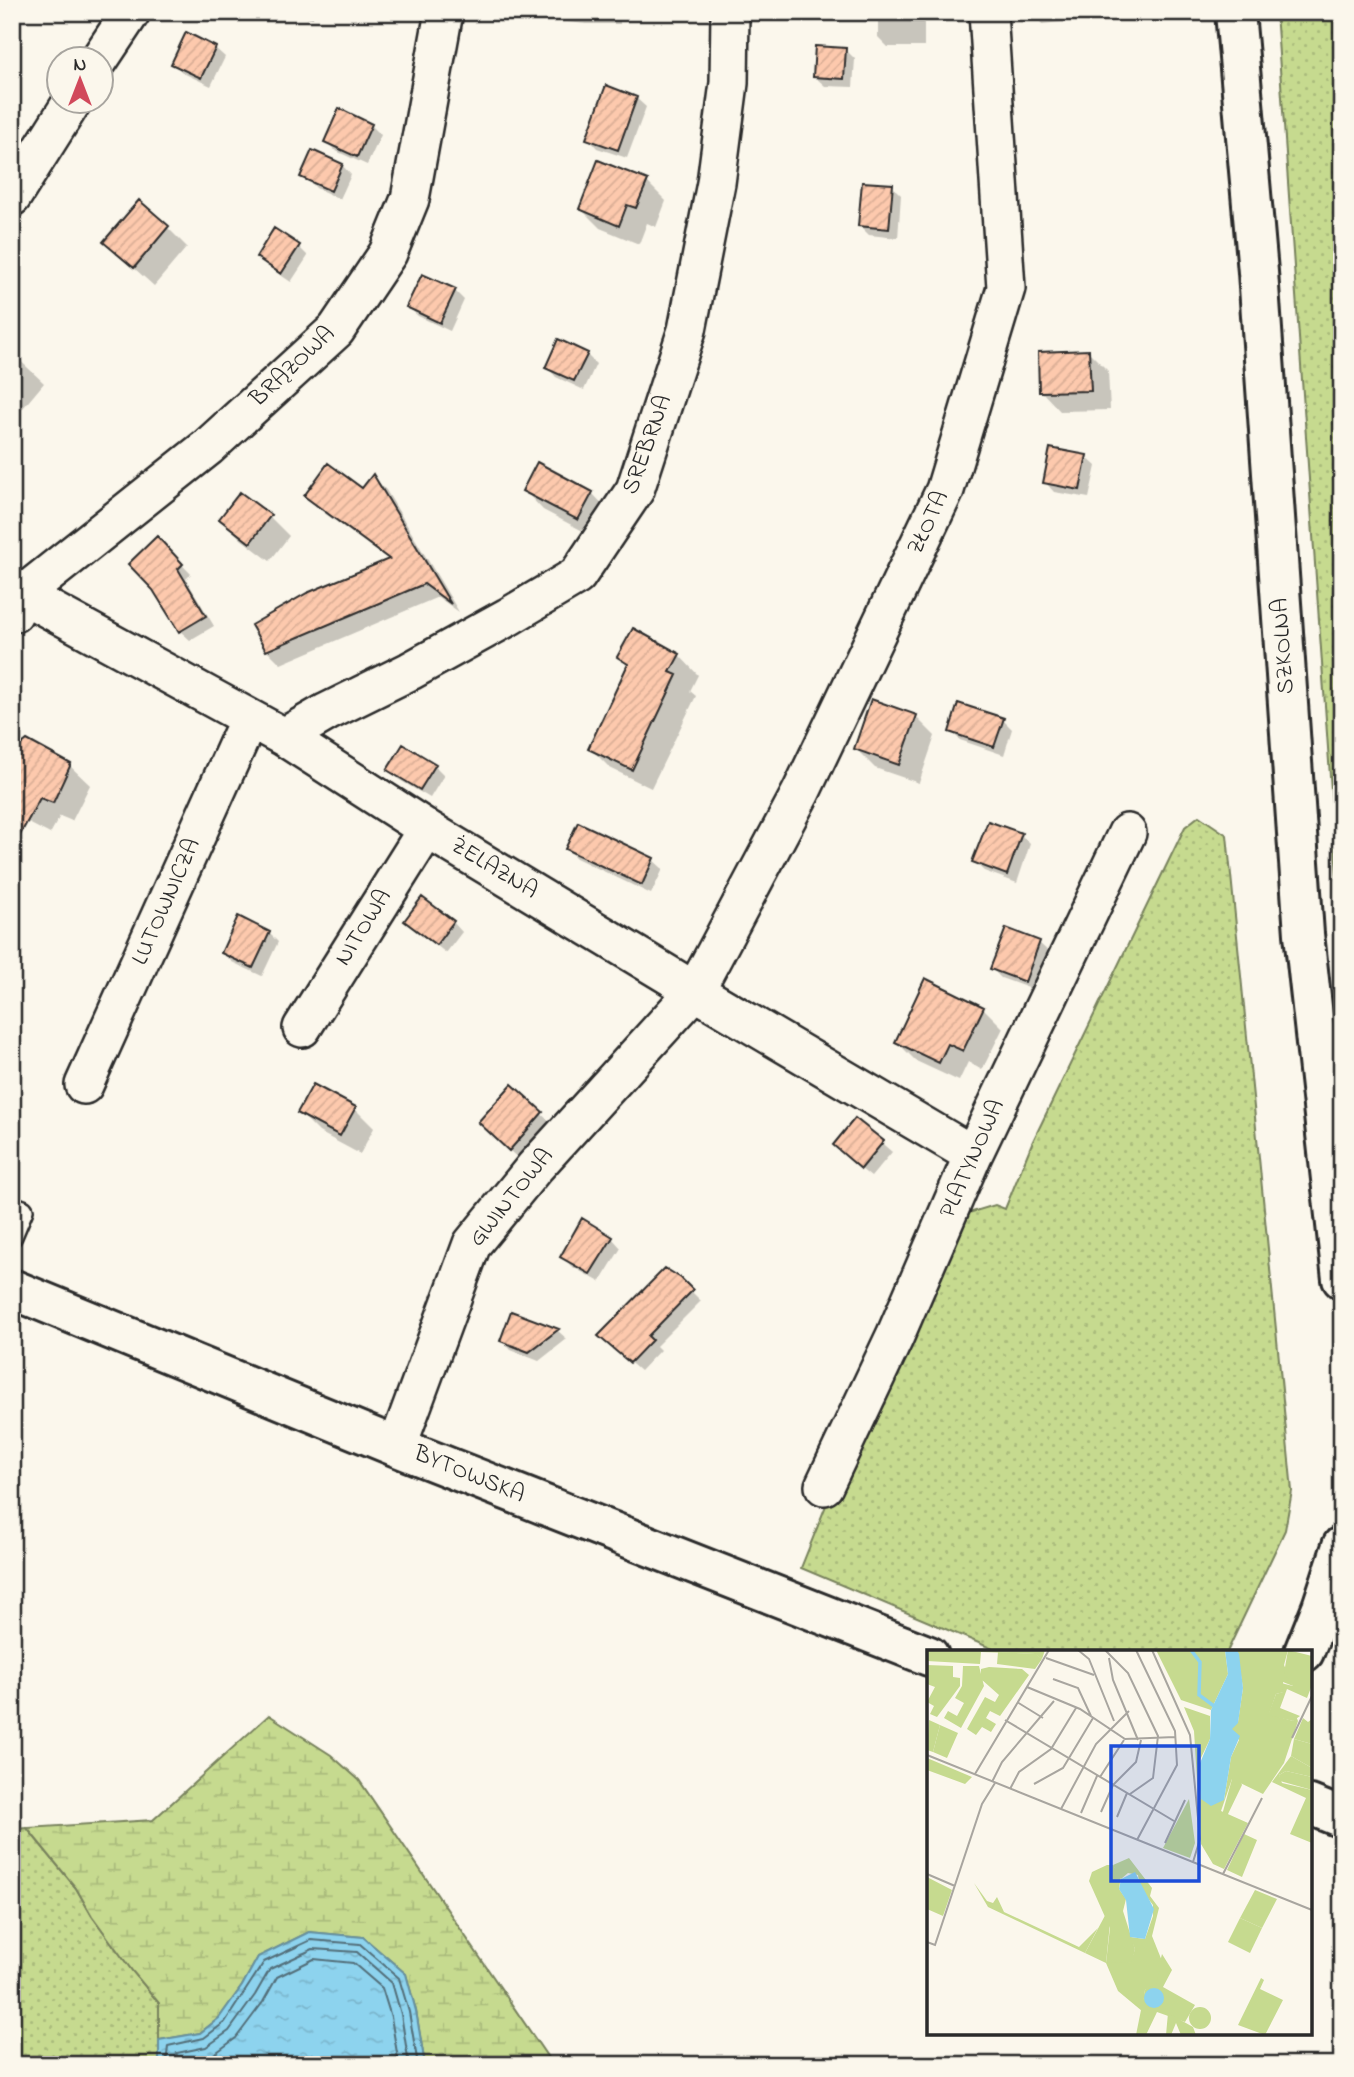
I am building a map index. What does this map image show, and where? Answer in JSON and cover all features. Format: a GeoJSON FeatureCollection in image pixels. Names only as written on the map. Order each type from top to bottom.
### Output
{"type":"FeatureCollection","features":[{"type":"Feature","properties":{"kind":"street"},"geometry":{"type":"LineString","coordinates":[[108,46],[131,12]]}},
{"type":"Feature","properties":{"kind":"street","name":"BRĄZOWA"},"geometry":{"type":"LineString","coordinates":[[15,600],[208,447],[336,330],[388,253],[410,199],[444,12]]}},
{"type":"Feature","properties":{"kind":"street","name":"SREBRNA"},"geometry":{"type":"LineString","coordinates":[[284,737],[327,712],[410,671],[577,576],[635,490],[687,330],[693,303],[716,183],[729,83],[730,12]]}},
{"type":"Feature","properties":{"kind":"street","name":"ZŁOTA"},"geometry":{"type":"LineString","coordinates":[[695,991],[801,792],[945,490],[1006,288],[988,12]]}},
{"type":"Feature","properties":{"kind":"street","name":"SZKOLNA"},"geometry":{"type":"LineString","coordinates":[[1235,12],[1258,272],[1304,933],[1342,1279]]}},
{"type":"Feature","properties":{"kind":"street"},"geometry":{"type":"LineString","coordinates":[[12,197],[63,116]]}},
{"type":"Feature","properties":{"kind":"street","name":"ŻELAZNA"},"geometry":{"type":"LineString","coordinates":[[15,600],[284,737],[427,829],[973,1155]]}},
{"type":"Feature","properties":{"kind":"street","name":"LUTOWNICZA"},"geometry":{"type":"LineString","coordinates":[[84,1085],[249,719]]}},
{"type":"Feature","properties":{"kind":"street","name":"NITOWA"},"geometry":{"type":"LineString","coordinates":[[302,1028],[427,829]]}},
{"type":"Feature","properties":{"kind":"street","name":"PLATYNOWA"},"geometry":{"type":"LineString","coordinates":[[824,1486],[895,1336],[973,1155],[1127,834]]}},
{"type":"Feature","properties":{"kind":"street","name":"GWINTOWA"},"geometry":{"type":"LineString","coordinates":[[397,1447],[472,1244],[534,1168],[695,991]]}},
{"type":"Feature","properties":{"kind":"street","name":"BYTOWSKA"},"geometry":{"type":"LineString","coordinates":[[12,1289],[397,1447],[927,1655]]}},
{"type":"Feature","properties":{"kind":"street"},"geometry":{"type":"LineString","coordinates":[[1305,1650],[1342,1546]]}},
{"type":"Feature","properties":{"kind":"street"},"geometry":{"type":"LineString","coordinates":[[1312,1806],[1342,1818]]}},
{"type":"Feature","properties":{"kind":"lane"},"geometry":{"type":"LineString","coordinates":[[12,1206],[23,1210],[12,1236]]}},
{"type":"Feature","properties":{"kind":"green space"},"geometry":{"type":"Polygon","coordinates":[[[1276,12],[1342,12],[1342,290],[1335,331],[1342,436],[1342,946],[1276,12]]]}},
{"type":"Feature","properties":{"kind":"green space"},"geometry":{"type":"Polygon","coordinates":[[[1199,816],[1227,835],[1292,1491],[1285,1530],[1228,1650],[995,1650],[801,1568],[827,1503],[962,1215],[995,1205],[1005,1209],[1032,1143],[1185,827],[1199,816]]]}},
{"type":"Feature","properties":{"kind":"green space"},"geometry":{"type":"Polygon","coordinates":[[[269,1715],[331,1755],[359,1780],[553,2065],[425,2065],[416,2011],[406,1974],[363,1937],[309,1932],[258,1957],[242,1986],[219,2018],[200,2033],[159,2040],[159,2003],[92,1916],[76,1888],[27,1828],[153,1820],[269,1715]]]}},
{"type":"Feature","properties":{"kind":"green space"},"geometry":{"type":"Polygon","coordinates":[[[27,1828],[76,1888],[92,1916],[159,2003],[159,2065],[12,2065],[12,1829],[27,1828]]]}},
{"type":"Feature","properties":{"kind":"water"},"geometry":{"type":"Polygon","coordinates":[[[1342,290],[1342,436],[1335,331],[1342,290]]]}},
{"type":"Feature","properties":{"kind":"water"},"geometry":{"type":"Polygon","coordinates":[[[309,1932],[363,1937],[406,1974],[416,2011],[425,2065],[159,2065],[159,2040],[200,2033],[219,2018],[242,1986],[258,1957],[309,1932]]]}},
{"type":"Feature","properties":{"kind":"building"},"geometry":{"type":"Polygon","coordinates":[[[186,32],[216,47],[201,78],[171,64],[186,32]]]}},
{"type":"Feature","properties":{"kind":"building"},"geometry":{"type":"Polygon","coordinates":[[[815,46],[846,48],[844,79],[813,77],[815,46]]]}},
{"type":"Feature","properties":{"kind":"building"},"geometry":{"type":"Polygon","coordinates":[[[606,85],[637,97],[618,150],[586,139],[606,85]]]}},
{"type":"Feature","properties":{"kind":"building"},"geometry":{"type":"Polygon","coordinates":[[[339,108],[372,124],[357,157],[324,142],[339,108]]]}},
{"type":"Feature","properties":{"kind":"building"},"geometry":{"type":"Polygon","coordinates":[[[312,150],[343,164],[331,191],[300,177],[312,150]]]}},
{"type":"Feature","properties":{"kind":"building"},"geometry":{"type":"Polygon","coordinates":[[[598,160],[648,180],[636,208],[627,205],[619,226],[579,209],[598,160]]]}},
{"type":"Feature","properties":{"kind":"building"},"geometry":{"type":"Polygon","coordinates":[[[862,182],[893,184],[889,229],[858,226],[862,182]]]}},
{"type":"Feature","properties":{"kind":"building"},"geometry":{"type":"Polygon","coordinates":[[[139,200],[169,226],[134,268],[103,242],[139,200]]]}},
{"type":"Feature","properties":{"kind":"building"},"geometry":{"type":"Polygon","coordinates":[[[274,228],[300,245],[281,274],[256,257],[274,228]]]}},
{"type":"Feature","properties":{"kind":"building"},"geometry":{"type":"Polygon","coordinates":[[[422,274],[456,289],[440,323],[406,307],[422,274]]]}},
{"type":"Feature","properties":{"kind":"building"},"geometry":{"type":"Polygon","coordinates":[[[558,339],[588,353],[574,381],[545,368],[558,339]]]}},
{"type":"Feature","properties":{"kind":"building"},"geometry":{"type":"Polygon","coordinates":[[[1089,350],[1091,391],[1039,392],[1038,352],[1089,350]]]}},
{"type":"Feature","properties":{"kind":"building"},"geometry":{"type":"Polygon","coordinates":[[[1050,448],[1087,455],[1080,490],[1043,483],[1050,448]]]}},
{"type":"Feature","properties":{"kind":"building"},"geometry":{"type":"Polygon","coordinates":[[[537,462],[593,492],[578,520],[522,491],[537,462]]]}},
{"type":"Feature","properties":{"kind":"building"},"geometry":{"type":"Polygon","coordinates":[[[328,463],[362,488],[373,474],[451,604],[424,584],[266,651],[251,625],[307,593],[389,559],[304,496],[328,463]]]}},
{"type":"Feature","properties":{"kind":"building"},"geometry":{"type":"Polygon","coordinates":[[[240,492],[271,515],[250,543],[219,519],[240,492]]]}},
{"type":"Feature","properties":{"kind":"building"},"geometry":{"type":"Polygon","coordinates":[[[157,536],[183,564],[178,569],[206,616],[179,632],[153,590],[128,564],[157,536]]]}},
{"type":"Feature","properties":{"kind":"building"},"geometry":{"type":"Polygon","coordinates":[[[633,628],[680,654],[670,672],[677,675],[632,770],[588,749],[628,664],[617,657],[633,628]]]}},
{"type":"Feature","properties":{"kind":"building"},"geometry":{"type":"Polygon","coordinates":[[[871,699],[917,715],[899,765],[854,749],[871,699]]]}},
{"type":"Feature","properties":{"kind":"building"},"geometry":{"type":"Polygon","coordinates":[[[958,703],[1004,718],[994,747],[949,732],[958,703]]]}},
{"type":"Feature","properties":{"kind":"building"},"geometry":{"type":"Polygon","coordinates":[[[27,740],[71,764],[53,803],[40,798],[12,850],[12,752],[27,740]]]}},
{"type":"Feature","properties":{"kind":"building"},"geometry":{"type":"Polygon","coordinates":[[[403,744],[436,764],[420,790],[387,770],[403,744]]]}},
{"type":"Feature","properties":{"kind":"building"},"geometry":{"type":"Polygon","coordinates":[[[988,821],[1022,833],[1007,875],[972,862],[988,821]]]}},
{"type":"Feature","properties":{"kind":"building"},"geometry":{"type":"Polygon","coordinates":[[[578,822],[654,858],[642,885],[565,849],[578,822]]]}},
{"type":"Feature","properties":{"kind":"building"},"geometry":{"type":"Polygon","coordinates":[[[422,897],[454,921],[436,945],[404,921],[422,897]]]}},
{"type":"Feature","properties":{"kind":"building"},"geometry":{"type":"Polygon","coordinates":[[[238,916],[270,932],[253,968],[221,953],[238,916]]]}},
{"type":"Feature","properties":{"kind":"building"},"geometry":{"type":"Polygon","coordinates":[[[1006,928],[1040,941],[1025,982],[990,969],[1006,928]]]}},
{"type":"Feature","properties":{"kind":"building"},"geometry":{"type":"Polygon","coordinates":[[[925,978],[984,1007],[963,1051],[948,1044],[939,1063],[895,1042],[925,978]]]}},
{"type":"Feature","properties":{"kind":"building"},"geometry":{"type":"Polygon","coordinates":[[[313,1084],[356,1107],[340,1136],[297,1113],[313,1084]]]}},
{"type":"Feature","properties":{"kind":"building"},"geometry":{"type":"Polygon","coordinates":[[[512,1084],[543,1112],[509,1151],[478,1122],[512,1084]]]}},
{"type":"Feature","properties":{"kind":"building"},"geometry":{"type":"Polygon","coordinates":[[[855,1118],[884,1141],[861,1169],[833,1145],[855,1118]]]}},
{"type":"Feature","properties":{"kind":"building"},"geometry":{"type":"Polygon","coordinates":[[[582,1218],[613,1237],[590,1274],[560,1257],[582,1218]]]}},
{"type":"Feature","properties":{"kind":"building"},"geometry":{"type":"Polygon","coordinates":[[[665,1268],[693,1290],[648,1336],[652,1340],[630,1363],[598,1336],[665,1268]]]}},
{"type":"Feature","properties":{"kind":"building"},"geometry":{"type":"Polygon","coordinates":[[[511,1311],[559,1329],[529,1352],[500,1341],[511,1311]]]}}]}
